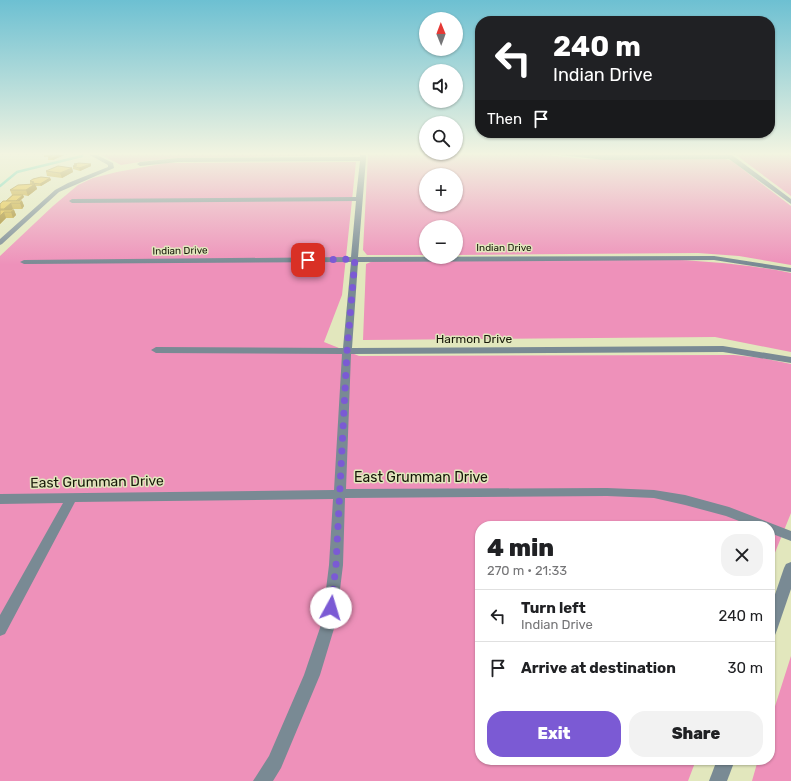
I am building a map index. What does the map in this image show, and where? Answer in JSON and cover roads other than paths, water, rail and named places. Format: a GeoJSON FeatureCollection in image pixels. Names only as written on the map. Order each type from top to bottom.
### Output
{"type":"FeatureCollection","features":[{"type":"Feature","properties":{"kind":"street"},"geometry":{"type":"LineString","coordinates":[[0,243],[57,191]]}},
{"type":"Feature","properties":{"kind":"street"},"geometry":{"type":"LineString","coordinates":[[262,781],[275,762],[306,690],[329,622],[336,565],[341,494],[347,351],[360,191]]}},
{"type":"Feature","properties":{"kind":"street"},"geometry":{"type":"LineString","coordinates":[[777,191],[791,202]]}},
{"type":"Feature","properties":{"kind":"street"},"geometry":{"type":"LineString","coordinates":[[72,201],[359,199]]}},
{"type":"Feature","properties":{"kind":"street","name":"Indian Drive"},"geometry":{"type":"LineString","coordinates":[[24,262],[670,256],[714,258],[791,270]]}},
{"type":"Feature","properties":{"kind":"street","name":"Harmon Drive"},"geometry":{"type":"LineString","coordinates":[[156,350],[347,351],[723,349],[747,351],[791,360]]}},
{"type":"Feature","properties":{"kind":"street","name":"East Grumman Drive"},"geometry":{"type":"LineString","coordinates":[[0,499],[608,492],[654,494],[685,500],[730,512],[752,521]]}},
{"type":"Feature","properties":{"kind":"street"},"geometry":{"type":"LineString","coordinates":[[0,630],[70,498]]}},
{"type":"Feature","properties":{"kind":"street"},"geometry":{"type":"LineString","coordinates":[[775,530],[791,536]]}},
{"type":"Feature","properties":{"kind":"street"},"geometry":{"type":"LineString","coordinates":[[775,615],[791,568]]}},
{"type":"Feature","properties":{"kind":"street"},"geometry":{"type":"LineString","coordinates":[[718,781],[724,765]]}}]}
